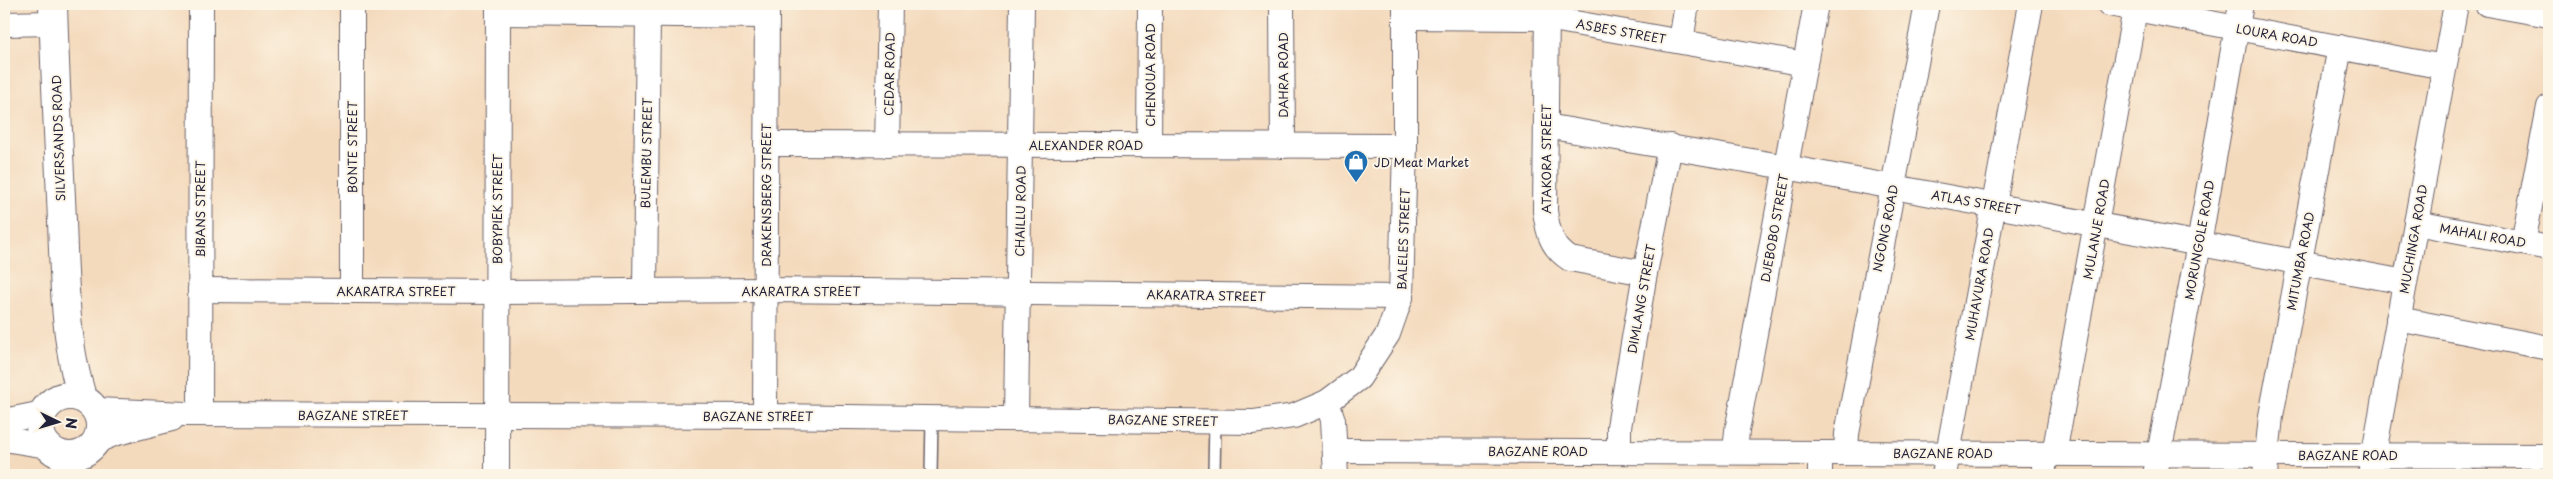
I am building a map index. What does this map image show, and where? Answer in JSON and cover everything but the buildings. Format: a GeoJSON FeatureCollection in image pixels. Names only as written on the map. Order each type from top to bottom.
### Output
{"type":"FeatureCollection","features":[{"type":"Feature","properties":{"kind":"street","name":"BIBANS STREET"},"geometry":{"type":"LineString","coordinates":[[193,414],[200,290],[201,4]]}},
{"type":"Feature","properties":{"kind":"street","name":"BONTE STREET"},"geometry":{"type":"LineString","coordinates":[[352,4],[352,291]]}},
{"type":"Feature","properties":{"kind":"street","name":"CEDAR ROAD"},"geometry":{"type":"LineString","coordinates":[[887,145],[890,4]]}},
{"type":"Feature","properties":{"kind":"street","name":"CHAILLU ROAD"},"geometry":{"type":"LineString","coordinates":[[1016,418],[1022,4]]}},
{"type":"Feature","properties":{"kind":"street","name":"CHENOUA ROAD"},"geometry":{"type":"LineString","coordinates":[[1149,145],[1150,4]]}},
{"type":"Feature","properties":{"kind":"street","name":"DAHRA ROAD"},"geometry":{"type":"LineString","coordinates":[[1282,4],[1283,146]]}},
{"type":"Feature","properties":{"kind":"street"},"geometry":{"type":"LineString","coordinates":[[1680,41],[1687,4]]}},
{"type":"Feature","properties":{"kind":"street","name":"DJEBOBO STREET"},"geometry":{"type":"LineString","coordinates":[[1735,452],[1816,4]]}},
{"type":"Feature","properties":{"kind":"street","name":"NGONG ROAD"},"geometry":{"type":"LineString","coordinates":[[1846,453],[1847,434],[1927,4]]}},
{"type":"Feature","properties":{"kind":"street","name":"MUHAVURA ROAD"},"geometry":{"type":"LineString","coordinates":[[1946,464],[2031,4]]}},
{"type":"Feature","properties":{"kind":"street","name":"LOURA ROAD"},"geometry":{"type":"LineString","coordinates":[[2109,4],[2135,6],[2237,28],[2444,67]]}},
{"type":"Feature","properties":{"kind":"street","name":"MORUNGOLE ROAD"},"geometry":{"type":"LineString","coordinates":[[2156,465],[2199,244],[2241,4]]}},
{"type":"Feature","properties":{"kind":"street","name":"MUCHINGA ROAD"},"geometry":{"type":"LineString","coordinates":[[2371,465],[2456,4]]}},
{"type":"Feature","properties":{"kind":"street"},"geometry":{"type":"LineString","coordinates":[[2487,4],[2549,15]]}},
{"type":"Feature","properties":{"kind":"street","name":"MULANJE ROAD"},"geometry":{"type":"LineString","coordinates":[[2048,461],[2097,224],[2135,6]]}},
{"type":"Feature","properties":{"kind":"street"},"geometry":{"type":"LineString","coordinates":[[498,9],[648,14],[767,10]]}},
{"type":"Feature","properties":{"kind":"street","name":"BOBYPIEK STREET"},"geometry":{"type":"LineString","coordinates":[[497,475],[498,9]]}},
{"type":"Feature","properties":{"kind":"street","name":"DRAKENSBERG STREET"},"geometry":{"type":"LineString","coordinates":[[765,416],[767,10]]}},
{"type":"Feature","properties":{"kind":"street","name":"ASBES STREET"},"geometry":{"type":"LineString","coordinates":[[1405,10],[1547,11],[1680,41],[1805,64]]}},
{"type":"Feature","properties":{"kind":"street","name":"BALELES STREET"},"geometry":{"type":"LineString","coordinates":[[1327,402],[1359,378],[1388,334],[1401,297],[1405,146],[1405,10]]}},
{"type":"Feature","properties":{"kind":"street","name":"ATAKORA STREET"},"geometry":{"type":"LineString","coordinates":[[1547,11],[1545,211],[1549,238],[1560,253],[1570,259],[1645,273]]}},
{"type":"Feature","properties":{"kind":"street"},"geometry":{"type":"LineString","coordinates":[[4,24],[53,13]]}},
{"type":"Feature","properties":{"kind":"street","name":"SILVERSANDS ROAD"},"geometry":{"type":"LineString","coordinates":[[53,13],[64,272],[72,351],[78,384],[90,404]]}},
{"type":"Feature","properties":{"kind":"street","name":"BULEMBU STREET"},"geometry":{"type":"LineString","coordinates":[[645,291],[648,14]]}},
{"type":"Feature","properties":{"kind":"street","name":"MITUMBA ROAD"},"geometry":{"type":"LineString","coordinates":[[2266,465],[2271,416],[2340,47]]}},
{"type":"Feature","properties":{"kind":"street"},"geometry":{"type":"LineString","coordinates":[[2523,243],[2549,108]]}},
{"type":"Feature","properties":{"kind":"street","name":"ATLAS STREET"},"geometry":{"type":"LineString","coordinates":[[1546,126],[1786,167],[2405,282]]}},
{"type":"Feature","properties":{"kind":"street","name":"ALEXANDER ROAD"},"geometry":{"type":"LineString","coordinates":[[766,144],[1405,146]]}},
{"type":"Feature","properties":{"kind":"street","name":"DIMLANG STREET"},"geometry":{"type":"LineString","coordinates":[[1619,452],[1619,427],[1645,273],[1670,146]]}},
{"type":"Feature","properties":{"kind":"street","name":"MAHALI ROAD"},"geometry":{"type":"LineString","coordinates":[[2416,223],[2549,248]]}},
{"type":"Feature","properties":{"kind":"street","name":"SILVERSANDS ROAD"},"geometry":{"type":"LineString","coordinates":[[48,407],[57,382],[64,272]]}},
{"type":"Feature","properties":{"kind":"street","name":"AKARATRA STREET"},"geometry":{"type":"LineString","coordinates":[[200,290],[497,292],[766,290],[1401,297]]}},
{"type":"Feature","properties":{"kind":"street"},"geometry":{"type":"LineString","coordinates":[[2398,319],[2549,348]]}},
{"type":"Feature","properties":{"kind":"street"},"geometry":{"type":"LineString","coordinates":[[4,421],[48,407],[67,396],[90,404],[101,425],[83,475]]}},
{"type":"Feature","properties":{"kind":"street"},"geometry":{"type":"LineString","coordinates":[[1327,402],[1333,420],[1336,475]]}},
{"type":"Feature","properties":{"kind":"street","name":"BAGZANE STREET"},"geometry":{"type":"LineString","coordinates":[[90,404],[193,414],[765,416],[1252,422],[1294,416],[1327,402]]}},
{"type":"Feature","properties":{"kind":"street"},"geometry":{"type":"LineString","coordinates":[[48,407],[40,430],[55,458]]}},
{"type":"Feature","properties":{"kind":"street","name":"BAGZANE STREET"},"geometry":{"type":"LineString","coordinates":[[94,445],[114,434],[193,414]]}},
{"type":"Feature","properties":{"kind":"street"},"geometry":{"type":"LineString","coordinates":[[4,440],[55,458],[74,457],[94,445]]}},
{"type":"Feature","properties":{"kind":"street","name":"BAGZANE ROAD"},"geometry":{"type":"LineString","coordinates":[[1336,450],[1735,452],[1820,464],[1846,453],[1946,464],[2048,461],[2156,465],[2482,466],[2549,456]]}},
{"type":"Feature","properties":{"kind":"lane"},"geometry":{"type":"LineString","coordinates":[[931,475],[932,418]]}},
{"type":"Feature","properties":{"kind":"lane"},"geometry":{"type":"LineString","coordinates":[[1214,421],[1214,472]]}},
{"type":"Feature","properties":{"kind":"place","name":"JD Meat Market"},"geometry":{"type":"Point","coordinates":[1356,183]}}]}
